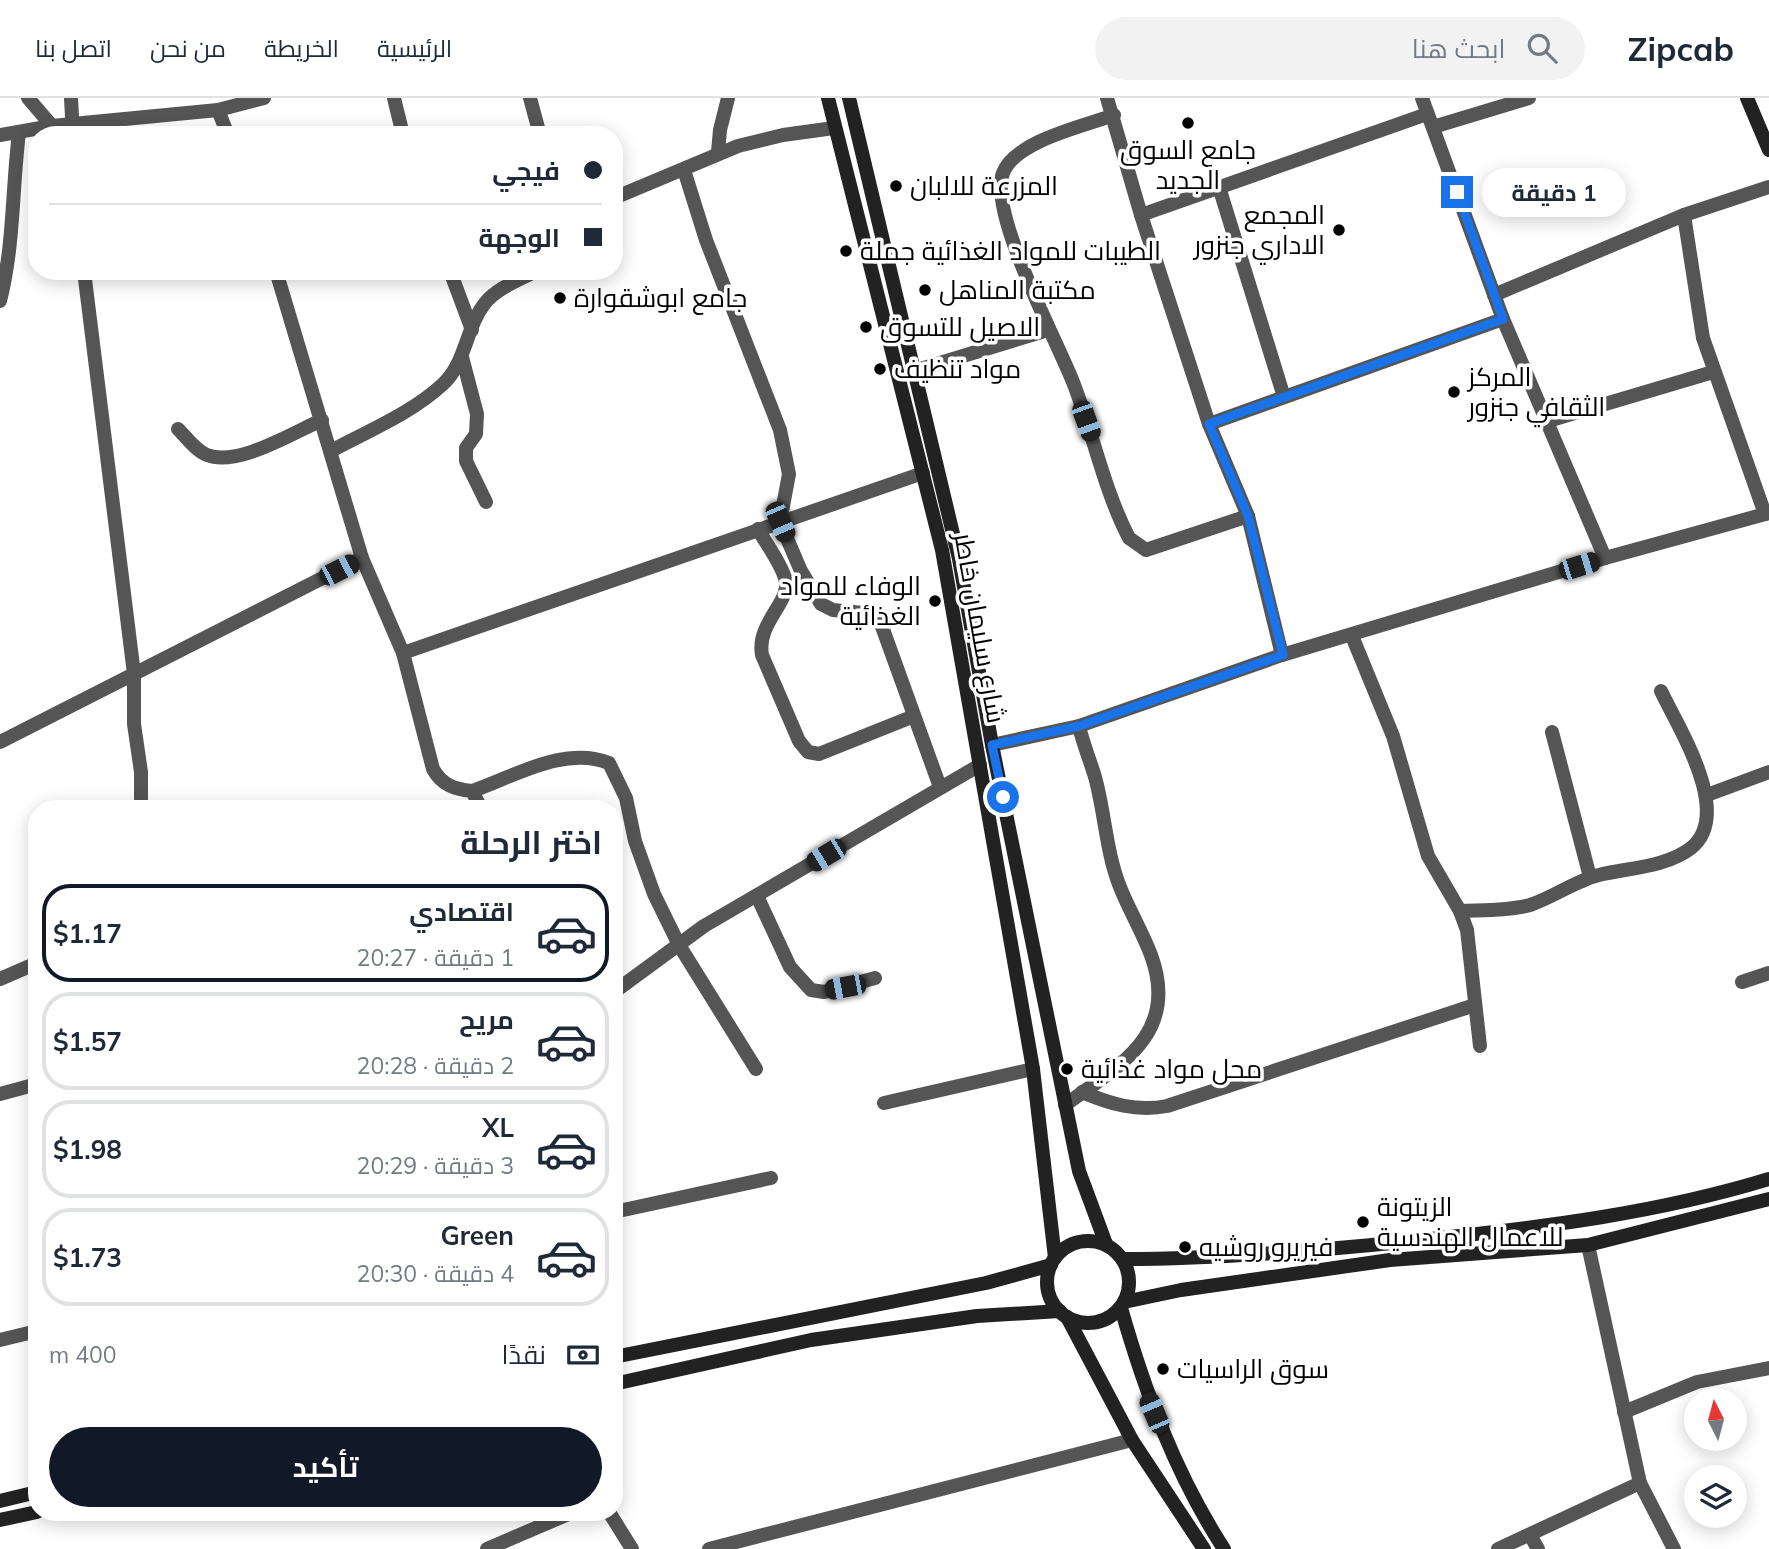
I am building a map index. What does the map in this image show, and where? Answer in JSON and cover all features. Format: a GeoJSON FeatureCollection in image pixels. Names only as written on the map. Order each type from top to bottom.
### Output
{"type":"FeatureCollection","features":[{"type":"Feature","properties":{"kind":"main road","name":"شارع سليمان خاطر"},"geometry":{"type":"LineString","coordinates":[[828,98],[942,550],[1033,1069],[1053,1261]]}},
{"type":"Feature","properties":{"kind":"main road","name":"شارع سليمان خاطر"},"geometry":{"type":"LineString","coordinates":[[849,98],[959,559],[992,745],[1079,1171],[1106,1244]]}},
{"type":"Feature","properties":{"kind":"main road"},"geometry":{"type":"LineString","coordinates":[[1747,98],[1769,150]]}},
{"type":"Feature","properties":{"kind":"main road"},"geometry":{"type":"LineString","coordinates":[[1123,1259],[1360,1247],[1603,1220],[1720,1194],[1769,1179]]}},
{"type":"Feature","properties":{"kind":"main road"},"geometry":{"type":"LineString","coordinates":[[1122,1305],[1181,1290],[1390,1260],[1588,1245],[1769,1199]]}},
{"type":"Feature","properties":{"kind":"main road"},"geometry":{"type":"LineString","coordinates":[[623,1355],[986,1283],[1053,1261],[1072,1244],[1083,1241],[1106,1244],[1123,1259],[1130,1283],[1122,1305],[1112,1315],[1090,1323],[1064,1314],[977,1316],[811,1340],[623,1382]]}},
{"type":"Feature","properties":{"kind":"main road"},"geometry":{"type":"LineString","coordinates":[[1053,1261],[1047,1285],[1050,1298],[1064,1314],[1132,1440],[1204,1549]]}},
{"type":"Feature","properties":{"kind":"main road"},"geometry":{"type":"LineString","coordinates":[[1122,1305],[1146,1394],[1163,1433],[1224,1549]]}},
{"type":"Feature","properties":{"kind":"main road"},"geometry":{"type":"LineString","coordinates":[[0,1501],[28,1494]]}},
{"type":"Feature","properties":{"kind":"main road"},"geometry":{"type":"LineString","coordinates":[[0,1520],[28,1514]]}},
{"type":"Feature","properties":{"kind":"street"},"geometry":{"type":"LineString","coordinates":[[28,98],[52,126]]}},
{"type":"Feature","properties":{"kind":"street"},"geometry":{"type":"LineString","coordinates":[[71,98],[72,126]]}},
{"type":"Feature","properties":{"kind":"street"},"geometry":{"type":"LineString","coordinates":[[107,126],[218,110],[264,98]]}},
{"type":"Feature","properties":{"kind":"street"},"geometry":{"type":"LineString","coordinates":[[394,98],[401,126]]}},
{"type":"Feature","properties":{"kind":"street"},"geometry":{"type":"LineString","coordinates":[[530,98],[538,126]]}},
{"type":"Feature","properties":{"kind":"street"},"geometry":{"type":"LineString","coordinates":[[718,152],[728,98]]}},
{"type":"Feature","properties":{"kind":"street"},"geometry":{"type":"LineString","coordinates":[[1108,98],[1141,215],[1209,424],[1248,516],[1283,655]]}},
{"type":"Feature","properties":{"kind":"street"},"geometry":{"type":"LineString","coordinates":[[1422,98],[1503,319],[1605,558]]}},
{"type":"Feature","properties":{"kind":"street"},"geometry":{"type":"LineString","coordinates":[[1141,215],[1219,187],[1430,121],[1529,98]]}},
{"type":"Feature","properties":{"kind":"street"},"geometry":{"type":"LineString","coordinates":[[218,110],[224,126]]}},
{"type":"Feature","properties":{"kind":"street"},"geometry":{"type":"LineString","coordinates":[[1114,115],[1028,148],[1012,158],[1002,174],[1006,211],[1017,252],[1048,330],[1073,383],[1122,526],[1137,546],[1146,550],[1163,546],[1248,516]]}},
{"type":"Feature","properties":{"kind":"street"},"geometry":{"type":"LineString","coordinates":[[623,194],[684,170],[718,152],[783,135],[834,128]]}},
{"type":"Feature","properties":{"kind":"street"},"geometry":{"type":"LineString","coordinates":[[0,135],[28,131]]}},
{"type":"Feature","properties":{"kind":"street"},"geometry":{"type":"LineString","coordinates":[[0,301],[12,228],[13,179],[19,133]]}},
{"type":"Feature","properties":{"kind":"street"},"geometry":{"type":"LineString","coordinates":[[684,170],[706,240],[788,455],[789,474],[780,522],[801,571],[821,604],[833,610],[873,614],[880,621],[940,787]]}},
{"type":"Feature","properties":{"kind":"street"},"geometry":{"type":"LineString","coordinates":[[1219,187],[1284,397]]}},
{"type":"Feature","properties":{"kind":"street"},"geometry":{"type":"LineString","coordinates":[[1494,295],[1684,215],[1769,187]]}},
{"type":"Feature","properties":{"kind":"street"},"geometry":{"type":"LineString","coordinates":[[992,745],[1079,726],[1283,655],[1605,558],[1767,513],[1713,372],[1703,338],[1684,215]]}},
{"type":"Feature","properties":{"kind":"street"},"geometry":{"type":"LineString","coordinates":[[86,280],[134,674],[134,724],[141,772],[141,800]]}},
{"type":"Feature","properties":{"kind":"street"},"geometry":{"type":"LineString","coordinates":[[279,280],[362,558],[402,653],[433,769],[440,782],[457,790],[472,791],[573,757],[593,757],[609,763],[626,798],[635,842],[654,894],[680,945],[756,1069]]}},
{"type":"Feature","properties":{"kind":"street"},"geometry":{"type":"LineString","coordinates":[[453,280],[472,330]]}},
{"type":"Feature","properties":{"kind":"street"},"geometry":{"type":"LineString","coordinates":[[331,452],[406,410],[444,384],[462,356],[485,303],[500,290],[519,280]]}},
{"type":"Feature","properties":{"kind":"street"},"geometry":{"type":"LineString","coordinates":[[1209,424],[1503,319]]}},
{"type":"Feature","properties":{"kind":"street"},"geometry":{"type":"LineString","coordinates":[[914,371],[1048,330]]}},
{"type":"Feature","properties":{"kind":"street"},"geometry":{"type":"LineString","coordinates":[[462,356],[477,414],[476,434],[466,448],[466,461],[485,502]]}},
{"type":"Feature","properties":{"kind":"street"},"geometry":{"type":"LineString","coordinates":[[1548,421],[1713,372]]}},
{"type":"Feature","properties":{"kind":"street"},"geometry":{"type":"LineString","coordinates":[[178,429],[204,454],[222,459],[246,454],[322,420]]}},
{"type":"Feature","properties":{"kind":"street"},"geometry":{"type":"LineString","coordinates":[[402,653],[923,472]]}},
{"type":"Feature","properties":{"kind":"street"},"geometry":{"type":"LineString","coordinates":[[758,529],[786,580],[786,592],[764,629],[760,642],[762,655],[799,741],[808,752],[819,754],[914,716]]}},
{"type":"Feature","properties":{"kind":"street"},"geometry":{"type":"LineString","coordinates":[[0,742],[362,558]]}},
{"type":"Feature","properties":{"kind":"street"},"geometry":{"type":"LineString","coordinates":[[1352,636],[1393,736],[1428,856],[1460,911],[1472,962],[1480,1046]]}},
{"type":"Feature","properties":{"kind":"street"},"geometry":{"type":"LineString","coordinates":[[1460,911],[1527,906],[1590,877],[1648,865],[1690,849],[1703,831],[1707,795],[1661,691]]}},
{"type":"Feature","properties":{"kind":"street"},"geometry":{"type":"LineString","coordinates":[[1065,1105],[1128,1060],[1141,1046],[1159,1009],[1160,994],[1152,957],[1114,869],[1095,775],[1079,726]]}},
{"type":"Feature","properties":{"kind":"street"},"geometry":{"type":"LineString","coordinates":[[1552,732],[1590,877]]}},
{"type":"Feature","properties":{"kind":"street"},"geometry":{"type":"LineString","coordinates":[[623,986],[704,926],[980,765]]}},
{"type":"Feature","properties":{"kind":"street"},"geometry":{"type":"LineString","coordinates":[[1707,795],[1769,772]]}},
{"type":"Feature","properties":{"kind":"street"},"geometry":{"type":"LineString","coordinates":[[472,791],[477,800]]}},
{"type":"Feature","properties":{"kind":"street"},"geometry":{"type":"LineString","coordinates":[[757,896],[790,967],[811,990],[824,992],[875,978]]}},
{"type":"Feature","properties":{"kind":"street"},"geometry":{"type":"LineString","coordinates":[[0,979],[28,971]]}},
{"type":"Feature","properties":{"kind":"street"},"geometry":{"type":"LineString","coordinates":[[1742,982],[1769,974]]}},
{"type":"Feature","properties":{"kind":"street"},"geometry":{"type":"LineString","coordinates":[[1082,1092],[1119,1105],[1154,1109],[1475,1005]]}},
{"type":"Feature","properties":{"kind":"street"},"geometry":{"type":"LineString","coordinates":[[884,1103],[1033,1069]]}},
{"type":"Feature","properties":{"kind":"street"},"geometry":{"type":"LineString","coordinates":[[0,1094],[28,1086]]}},
{"type":"Feature","properties":{"kind":"street"},"geometry":{"type":"LineString","coordinates":[[623,1210],[771,1178]]}},
{"type":"Feature","properties":{"kind":"street"},"geometry":{"type":"LineString","coordinates":[[1588,1245],[1640,1483],[1674,1549]]}},
{"type":"Feature","properties":{"kind":"street"},"geometry":{"type":"LineString","coordinates":[[0,1340],[28,1333]]}},
{"type":"Feature","properties":{"kind":"street"},"geometry":{"type":"LineString","coordinates":[[1624,1412],[1697,1382],[1769,1368]]}},
{"type":"Feature","properties":{"kind":"street"},"geometry":{"type":"LineString","coordinates":[[709,1549],[1132,1440]]}},
{"type":"Feature","properties":{"kind":"street"},"geometry":{"type":"LineString","coordinates":[[1499,1549],[1640,1483]]}},
{"type":"Feature","properties":{"kind":"street"},"geometry":{"type":"LineString","coordinates":[[487,1549],[552,1521]]}},
{"type":"Feature","properties":{"kind":"street"},"geometry":{"type":"LineString","coordinates":[[615,1521],[632,1549]]}},
{"type":"Feature","properties":{"kind":"street"},"geometry":{"type":"LineString","coordinates":[[1530,1535],[1538,1549]]}},
{"type":"Feature","properties":{"kind":"place","name":"جامع السوق الجديد"},"geometry":{"type":"Point","coordinates":[1188,123]}},
{"type":"Feature","properties":{"kind":"place","name":"المزرعة للالبان"},"geometry":{"type":"Point","coordinates":[896,186]}},
{"type":"Feature","properties":{"kind":"place","name":"المجمع الاداري جنزور"},"geometry":{"type":"Point","coordinates":[1339,230]}},
{"type":"Feature","properties":{"kind":"place","name":"الطيبات للمواد الغذائية جملة"},"geometry":{"type":"Point","coordinates":[846,251]}},
{"type":"Feature","properties":{"kind":"place","name":"مكتبة المناهل"},"geometry":{"type":"Point","coordinates":[925,290]}},
{"type":"Feature","properties":{"kind":"place","name":"جامع ابوشقوارة"},"geometry":{"type":"Point","coordinates":[560,298]}},
{"type":"Feature","properties":{"kind":"place","name":"الاصيل للتسوق"},"geometry":{"type":"Point","coordinates":[866,327]}},
{"type":"Feature","properties":{"kind":"place","name":"مواد تنظيف"},"geometry":{"type":"Point","coordinates":[880,369]}},
{"type":"Feature","properties":{"kind":"place","name":"المركز الثقافي جنزور"},"geometry":{"type":"Point","coordinates":[1454,392]}},
{"type":"Feature","properties":{"kind":"place","name":"الوفاء للمواد الغذائية"},"geometry":{"type":"Point","coordinates":[935,601]}},
{"type":"Feature","properties":{"kind":"place","name":"محل مواد غذائية"},"geometry":{"type":"Point","coordinates":[1067,1069]}},
{"type":"Feature","properties":{"kind":"place","name":"الزيتونة للاعمال الهندسية"},"geometry":{"type":"Point","coordinates":[1363,1222]}},
{"type":"Feature","properties":{"kind":"place","name":"فيريرو روشيه"},"geometry":{"type":"Point","coordinates":[1185,1247]}},
{"type":"Feature","properties":{"kind":"place","name":"سوق الراسيات"},"geometry":{"type":"Point","coordinates":[1163,1369]}},
{"type":"Feature","properties":{"kind":"route"},"geometry":{"type":"LineString","coordinates":[[1003,797],[992,745],[1079,726],[1283,655],[1248,516],[1209,424],[1503,319],[1457,192]]}}]}
